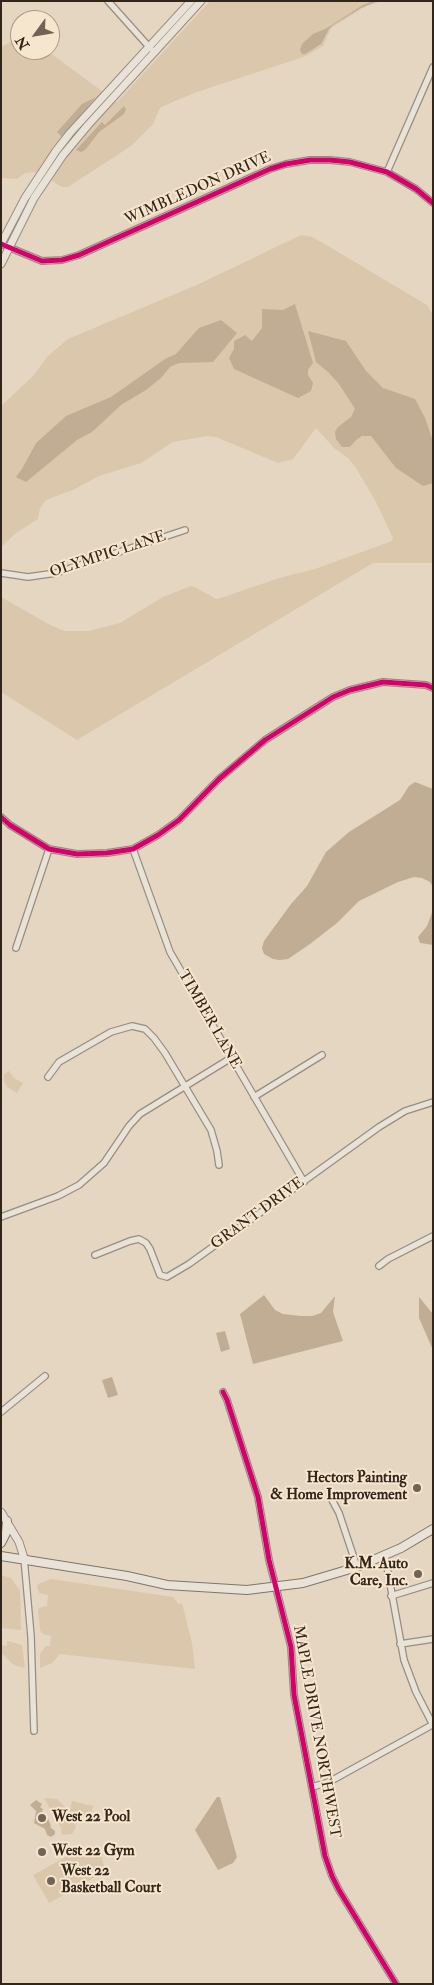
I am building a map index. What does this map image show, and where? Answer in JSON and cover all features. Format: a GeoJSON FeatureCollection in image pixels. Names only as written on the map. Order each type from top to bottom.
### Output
{"type":"FeatureCollection","features":[{"type":"Feature","properties":{"kind":"main road"},"geometry":{"type":"LineString","coordinates":[[1,1543],[5,1537],[7,1521]]}},
{"type":"Feature","properties":{"kind":"main road"},"geometry":{"type":"LineString","coordinates":[[1,1556],[24,1558],[185,1587],[234,1590],[303,1583],[357,1567],[385,1556],[433,1529]]}},
{"type":"Feature","properties":{"kind":"street"},"geometry":{"type":"LineString","coordinates":[[108,1],[154,53]]}},
{"type":"Feature","properties":{"kind":"street"},"geometry":{"type":"LineString","coordinates":[[1,244],[21,204],[56,151],[191,1]]}},
{"type":"Feature","properties":{"kind":"street"},"geometry":{"type":"LineString","coordinates":[[1,264],[34,198],[63,155],[201,1]]}},
{"type":"Feature","properties":{"kind":"street"},"geometry":{"type":"LineString","coordinates":[[386,172],[433,67]]}},
{"type":"Feature","properties":{"kind":"street","name":"WIMBLEDON DRIVE"},"geometry":{"type":"LineString","coordinates":[[1,244],[42,261],[62,260],[79,255],[243,181],[286,164],[310,160],[350,162],[386,172],[416,189],[433,203]]}},
{"type":"Feature","properties":{"kind":"street","name":"OLYMPIC LANE"},"geometry":{"type":"LineString","coordinates":[[1,573],[28,577],[56,573],[184,530]]}},
{"type":"Feature","properties":{"kind":"street"},"geometry":{"type":"LineString","coordinates":[[1,817],[10,825],[49,849],[78,854],[107,853],[133,849],[179,820],[219,779],[265,740],[333,696],[383,682],[426,685],[433,688]]}},
{"type":"Feature","properties":{"kind":"street"},"geometry":{"type":"LineString","coordinates":[[16,948],[49,849]]}},
{"type":"Feature","properties":{"kind":"street","name":"TIMBER LANE"},"geometry":{"type":"LineString","coordinates":[[133,849],[170,952],[304,1182]]}},
{"type":"Feature","properties":{"kind":"street"},"geometry":{"type":"LineString","coordinates":[[48,1077],[59,1062],[111,1032],[132,1026],[144,1029],[154,1038],[211,1130],[219,1165]]}},
{"type":"Feature","properties":{"kind":"street"},"geometry":{"type":"LineString","coordinates":[[254,1097],[322,1056]]}},
{"type":"Feature","properties":{"kind":"street"},"geometry":{"type":"LineString","coordinates":[[1,1217],[58,1196],[79,1185],[104,1163],[129,1126],[140,1114],[231,1058]]}},
{"type":"Feature","properties":{"kind":"street","name":"GRANT DRIVE"},"geometry":{"type":"LineString","coordinates":[[95,1254],[139,1239],[146,1243],[150,1249],[160,1275],[167,1277],[189,1264],[379,1126],[405,1111],[433,1102]]}},
{"type":"Feature","properties":{"kind":"street"},"geometry":{"type":"LineString","coordinates":[[379,1266],[388,1259],[433,1236]]}},
{"type":"Feature","properties":{"kind":"street"},"geometry":{"type":"LineString","coordinates":[[189,1264],[194,1270]]}},
{"type":"Feature","properties":{"kind":"street"},"geometry":{"type":"LineString","coordinates":[[1,1412],[45,1376]]}},
{"type":"Feature","properties":{"kind":"street","name":"MAPLE DRIVE NORTHWEST"},"geometry":{"type":"LineString","coordinates":[[223,1392],[258,1497],[275,1587],[291,1647],[294,1695],[325,1856],[332,1876],[396,1984]]}},
{"type":"Feature","properties":{"kind":"street"},"geometry":{"type":"LineString","coordinates":[[332,1498],[357,1567]]}},
{"type":"Feature","properties":{"kind":"street"},"geometry":{"type":"LineString","coordinates":[[1,1512],[21,1545],[24,1558],[31,1636],[34,1731]]}},
{"type":"Feature","properties":{"kind":"street"},"geometry":{"type":"LineString","coordinates":[[312,1787],[329,1782],[433,1725],[409,1676],[400,1644],[385,1556]]}},
{"type":"Feature","properties":{"kind":"street"},"geometry":{"type":"LineString","coordinates":[[391,1596],[433,1583]]}},
{"type":"Feature","properties":{"kind":"street"},"geometry":{"type":"LineString","coordinates":[[400,1644],[433,1639]]}},
{"type":"Feature","properties":{"kind":"shaded area"},"geometry":{"type":"Polygon","coordinates":[[[210,1],[383,1],[366,6],[331,28],[323,46],[306,56],[197,92],[163,106],[160,108],[153,124],[131,146],[68,187],[62,187],[37,172],[25,173],[17,179],[1,178],[1,47],[10,42],[10,60],[60,60],[117,102],[210,1]]]}},
{"type":"Feature","properties":{"kind":"shaded area"},"geometry":{"type":"Polygon","coordinates":[[[373,1],[378,1],[361,8],[333,25],[321,44],[302,54],[300,50],[302,44],[313,34],[373,1]]]}},
{"type":"Feature","properties":{"kind":"shaded area"},"geometry":{"type":"Polygon","coordinates":[[[96,97],[62,137],[57,132],[82,104],[96,97]]]}},
{"type":"Feature","properties":{"kind":"shaded area"},"geometry":{"type":"Polygon","coordinates":[[[124,106],[126,109],[124,114],[99,132],[85,150],[81,152],[76,150],[102,122],[105,125],[124,106]]]}},
{"type":"Feature","properties":{"kind":"shaded area"},"geometry":{"type":"Polygon","coordinates":[[[301,235],[312,237],[323,243],[427,305],[433,315],[433,563],[373,563],[77,740],[1,692],[1,597],[52,626],[65,631],[89,631],[120,623],[163,597],[191,586],[216,599],[221,598],[279,578],[315,569],[392,541],[393,538],[376,502],[356,468],[316,428],[293,459],[278,463],[216,437],[207,436],[173,442],[141,463],[99,476],[75,489],[46,500],[40,508],[38,519],[16,533],[1,547],[1,406],[33,376],[48,356],[68,339],[199,284],[301,235]]]}},
{"type":"Feature","properties":{"kind":"shaded area"},"geometry":{"type":"Polygon","coordinates":[[[295,304],[313,363],[308,370],[308,375],[313,383],[311,391],[298,398],[234,369],[229,358],[234,349],[234,341],[245,335],[252,341],[262,328],[262,309],[283,310],[295,304]]]}},
{"type":"Feature","properties":{"kind":"shaded area"},"geometry":{"type":"Polygon","coordinates":[[[221,320],[237,333],[213,362],[179,363],[170,367],[161,378],[146,390],[121,405],[92,432],[77,440],[26,482],[16,477],[36,443],[66,416],[111,397],[165,359],[176,354],[199,328],[221,320]]]}},
{"type":"Feature","properties":{"kind":"shaded area"},"geometry":{"type":"Polygon","coordinates":[[[308,331],[346,341],[366,371],[383,388],[415,399],[425,418],[433,441],[433,483],[423,486],[396,468],[371,436],[362,436],[350,447],[342,447],[336,439],[335,432],[338,427],[351,417],[355,409],[339,384],[316,362],[308,331]]]}},
{"type":"Feature","properties":{"kind":"shaded area"},"geometry":{"type":"Polygon","coordinates":[[[415,782],[433,789],[433,887],[430,882],[422,878],[414,877],[398,882],[359,901],[337,923],[288,959],[273,959],[264,954],[262,948],[264,941],[291,904],[307,886],[326,852],[349,832],[400,800],[409,786],[415,782]]]}},
{"type":"Feature","properties":{"kind":"shaded area"},"geometry":{"type":"Polygon","coordinates":[[[433,910],[433,945],[420,943],[418,937],[427,926],[433,910]]]}},
{"type":"Feature","properties":{"kind":"shaded area"},"geometry":{"type":"Polygon","coordinates":[[[9,1071],[14,1078],[23,1083],[17,1093],[7,1087],[4,1081],[4,1074],[9,1071]]]}},
{"type":"Feature","properties":{"kind":"shaded area"},"geometry":{"type":"Polygon","coordinates":[[[264,1295],[275,1310],[283,1314],[301,1316],[312,1316],[321,1313],[335,1296],[333,1312],[343,1341],[253,1364],[240,1314],[264,1295]]]}},
{"type":"Feature","properties":{"kind":"shaded area"},"geometry":{"type":"Polygon","coordinates":[[[419,1297],[433,1314],[433,1350],[419,1318],[419,1297]]]}},
{"type":"Feature","properties":{"kind":"shaded area"},"geometry":{"type":"Polygon","coordinates":[[[225,1331],[230,1349],[221,1352],[216,1333],[225,1331]]]}},
{"type":"Feature","properties":{"kind":"shaded area"},"geometry":{"type":"Polygon","coordinates":[[[112,1377],[118,1395],[108,1398],[102,1380],[112,1377]]]}},
{"type":"Feature","properties":{"kind":"shaded area"},"geometry":{"type":"Polygon","coordinates":[[[1,1575],[11,1578],[20,1591],[21,1630],[1,1628],[1,1575]]]}},
{"type":"Feature","properties":{"kind":"shaded area"},"geometry":{"type":"Polygon","coordinates":[[[51,1579],[173,1597],[179,1604],[182,1603],[192,1643],[195,1669],[60,1654],[52,1663],[40,1668],[40,1654],[46,1646],[50,1646],[51,1636],[43,1634],[40,1630],[38,1611],[39,1608],[47,1606],[48,1595],[39,1593],[37,1586],[51,1579]]]}},
{"type":"Feature","properties":{"kind":"shaded area"},"geometry":{"type":"Polygon","coordinates":[[[7,1641],[22,1645],[25,1668],[14,1665],[1,1653],[1,1645],[7,1646],[7,1641]]]}},
{"type":"Feature","properties":{"kind":"shaded area"},"geometry":{"type":"Polygon","coordinates":[[[217,1797],[220,1797],[237,1857],[233,1863],[218,1870],[195,1830],[217,1797]]]}},
{"type":"Feature","properties":{"kind":"shaded area"},"geometry":{"type":"Polygon","coordinates":[[[44,1798],[57,1799],[64,1806],[68,1815],[73,1818],[76,1827],[72,1834],[62,1835],[61,1828],[44,1798]]]}},
{"type":"Feature","properties":{"kind":"shaded area","name":"West 22 Pool"},"geometry":{"type":"Polygon","coordinates":[[[36,1800],[42,1804],[40,1807],[47,1816],[50,1827],[55,1831],[55,1834],[51,1837],[47,1835],[45,1829],[34,1823],[36,1811],[30,1805],[36,1800]]]}},
{"type":"Feature","properties":{"kind":"shaded area"},"geometry":{"type":"Polygon","coordinates":[[[72,1801],[93,1806],[90,1818],[69,1813],[72,1801]]]}},
{"type":"Feature","properties":{"kind":"shaded area"},"geometry":{"type":"Polygon","coordinates":[[[82,1848],[99,1851],[106,1871],[49,1903],[33,1875],[82,1848]]]}},
{"type":"Feature","properties":{"kind":"cycle path"},"geometry":{"type":"LineString","coordinates":[[1,244],[42,261],[62,260],[79,255],[270,169],[310,160],[350,162],[387,172],[416,189],[433,203]]}},
{"type":"Feature","properties":{"kind":"cycle path"},"geometry":{"type":"LineString","coordinates":[[1,817],[10,825],[49,849],[77,854],[107,853],[133,849],[179,820],[219,779],[265,740],[333,697],[350,690],[383,682],[426,685],[433,688]]}},
{"type":"Feature","properties":{"kind":"cycle path"},"geometry":{"type":"LineString","coordinates":[[223,1392],[258,1497],[269,1560],[291,1647],[294,1695],[325,1856],[339,1890],[396,1984]]}},
{"type":"Feature","properties":{"kind":"place","name":"Hectors Painting & Home Improvement"},"geometry":{"type":"Point","coordinates":[417,1488]}},
{"type":"Feature","properties":{"kind":"place","name":"K.M. Auto Care, Inc."},"geometry":{"type":"Point","coordinates":[418,1574]}},
{"type":"Feature","properties":{"kind":"place","name":"West 22 Pool"},"geometry":{"type":"Point","coordinates":[42,1818]}},
{"type":"Feature","properties":{"kind":"place","name":"West 22 Gym"},"geometry":{"type":"Point","coordinates":[42,1852]}},
{"type":"Feature","properties":{"kind":"place","name":"West 22 Basketball Court"},"geometry":{"type":"Point","coordinates":[51,1881]}}]}
